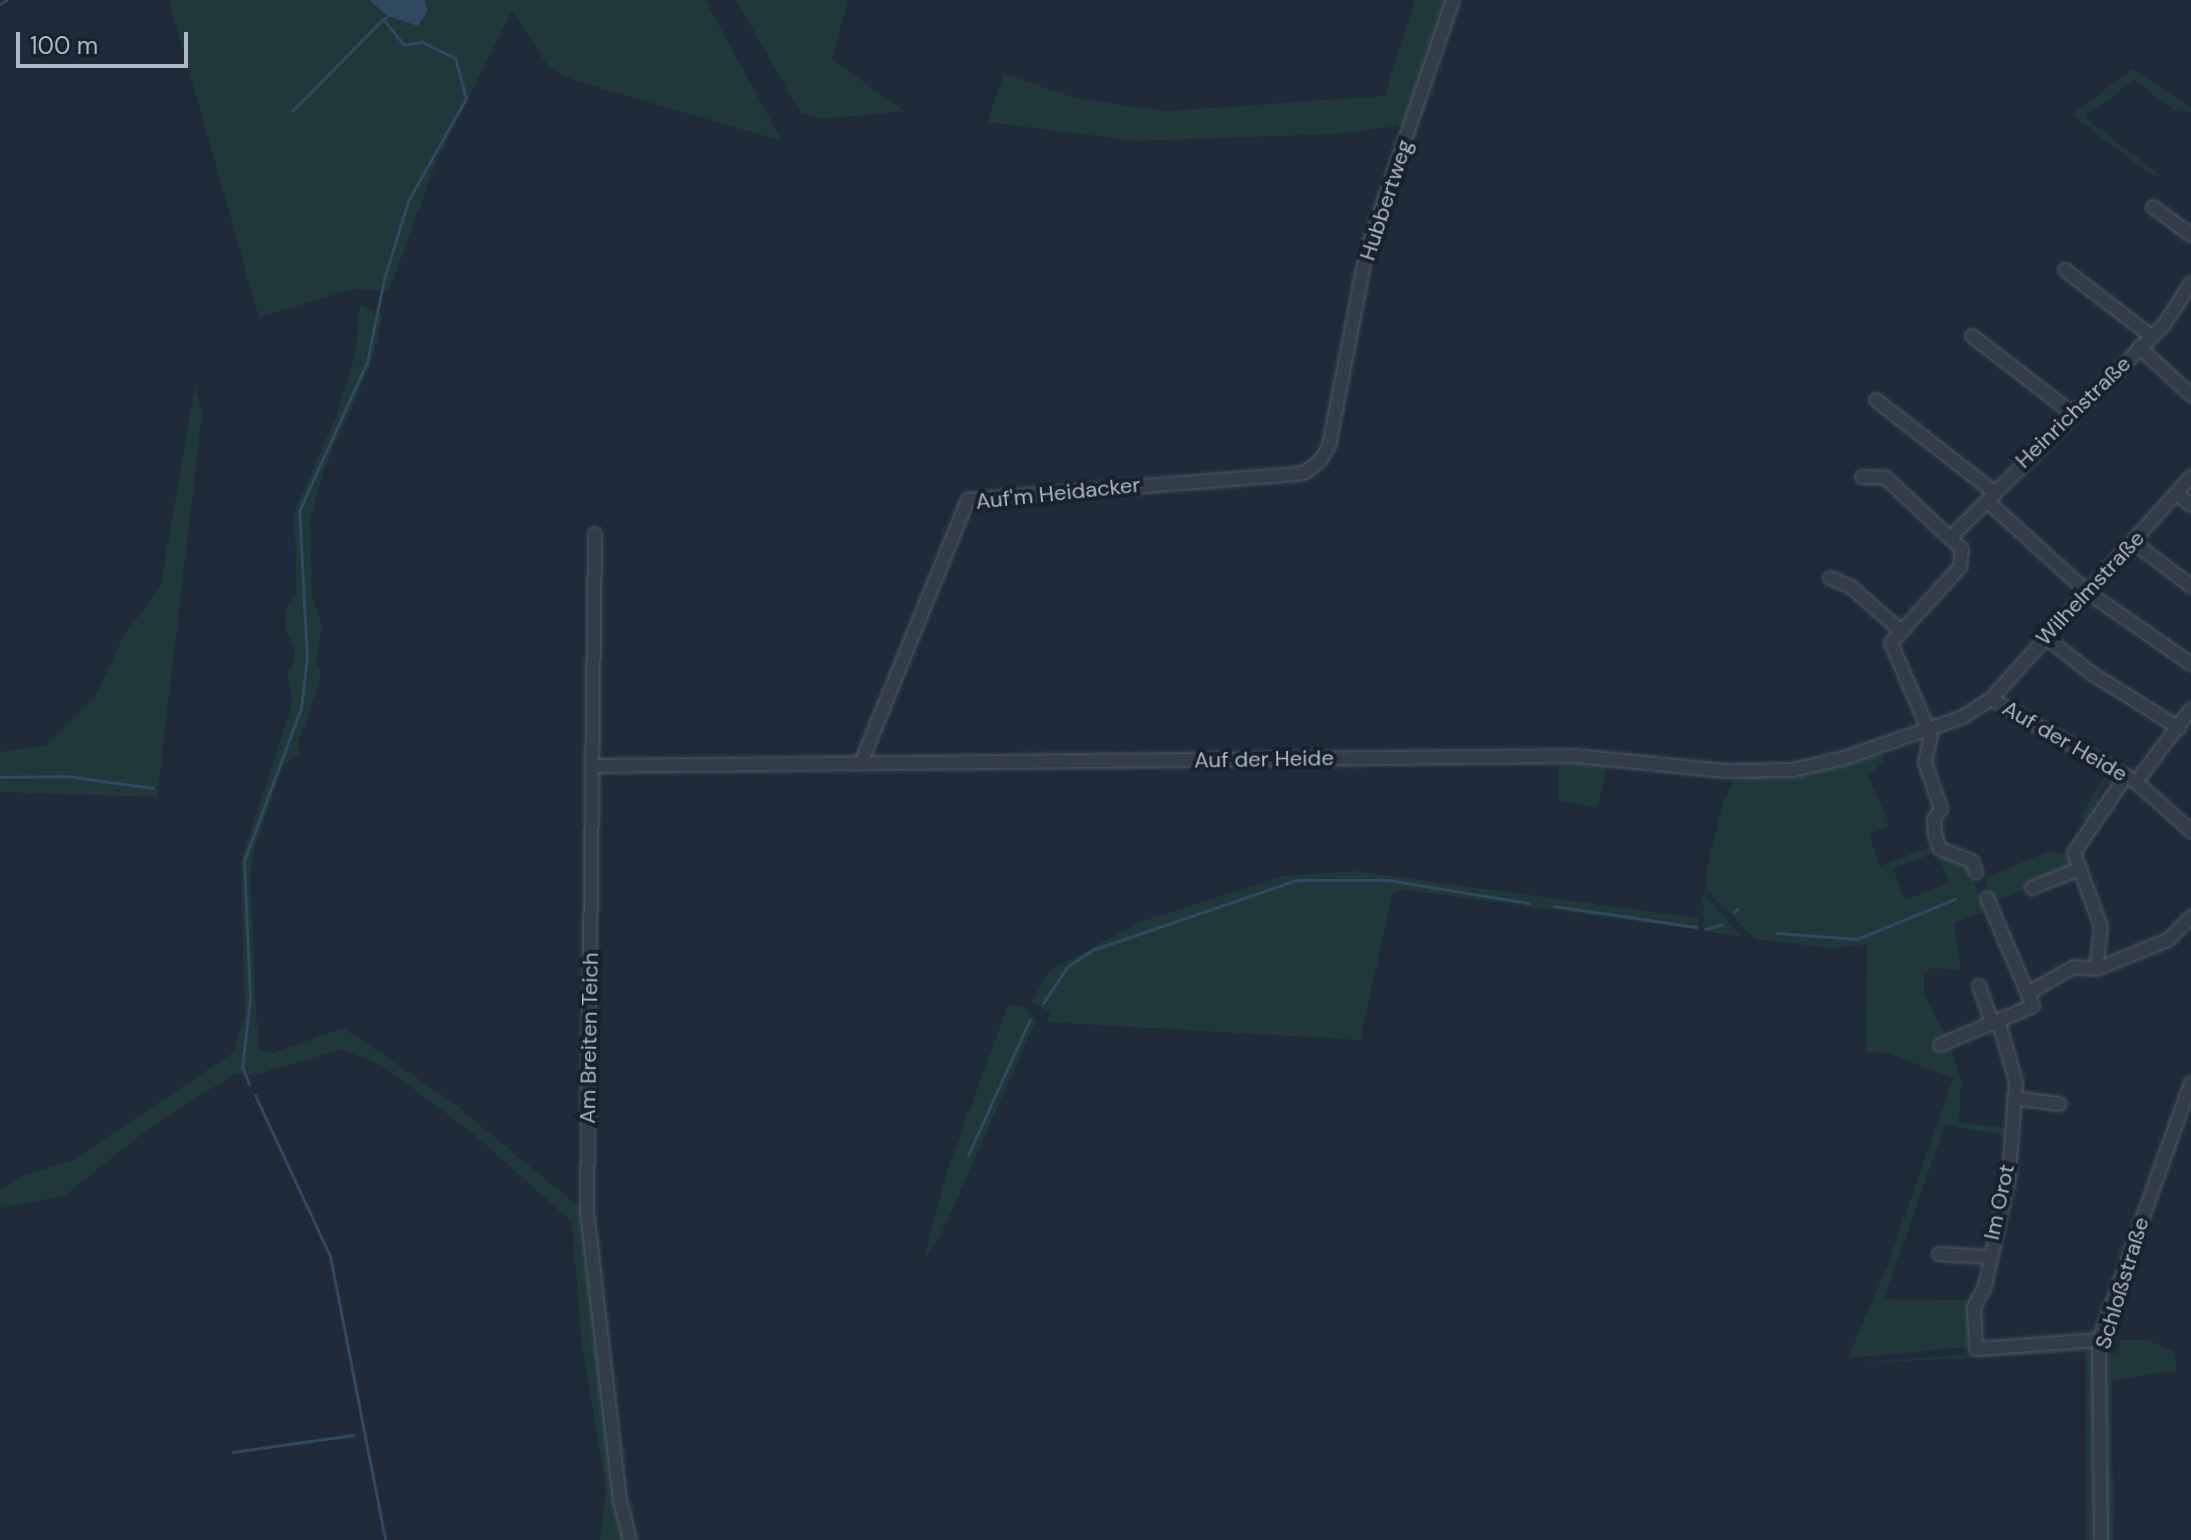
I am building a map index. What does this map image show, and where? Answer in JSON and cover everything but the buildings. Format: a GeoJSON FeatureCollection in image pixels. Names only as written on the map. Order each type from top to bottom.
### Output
{"type":"FeatureCollection","features":[{"type":"Feature","properties":{"kind":"street","name":"Hubbertweg"},"geometry":{"type":"LineString","coordinates":[[1337,406],[1366,254],[1453,0]]}},
{"type":"Feature","properties":{"kind":"street"},"geometry":{"type":"LineString","coordinates":[[2153,207],[2191,235]]}},
{"type":"Feature","properties":{"kind":"street"},"geometry":{"type":"LineString","coordinates":[[2065,270],[2151,336]]}},
{"type":"Feature","properties":{"kind":"street","name":"Heinrichstraße"},"geometry":{"type":"LineString","coordinates":[[1950,538],[2151,336],[2191,283]]}},
{"type":"Feature","properties":{"kind":"street"},"geometry":{"type":"LineString","coordinates":[[1972,336],[2072,413]]}},
{"type":"Feature","properties":{"kind":"street"},"geometry":{"type":"LineString","coordinates":[[2139,347],[2191,395]]}},
{"type":"Feature","properties":{"kind":"street"},"geometry":{"type":"LineString","coordinates":[[1876,400],[1990,496],[2086,591],[2191,664]]}},
{"type":"Feature","properties":{"kind":"street","name":"Auf'm Heidacker"},"geometry":{"type":"LineString","coordinates":[[861,763],[968,500],[1304,473],[1317,465],[1329,446],[1337,406]]}},
{"type":"Feature","properties":{"kind":"street"},"geometry":{"type":"LineString","coordinates":[[1862,477],[1886,478],[1962,549],[1960,567],[1891,643],[1892,653],[1928,728],[1925,762],[1941,809],[1934,819],[1940,849],[1972,861],[1976,872]]}},
{"type":"Feature","properties":{"kind":"street","name":"Wilhelmstraße"},"geometry":{"type":"LineString","coordinates":[[1991,699],[2044,636],[2191,477]]}},
{"type":"Feature","properties":{"kind":"street"},"geometry":{"type":"LineString","coordinates":[[2177,494],[2191,505]]}},
{"type":"Feature","properties":{"kind":"street","name":"Am Breiten Teich"},"geometry":{"type":"LineString","coordinates":[[595,534],[587,1211],[620,1500],[630,1540]]}},
{"type":"Feature","properties":{"kind":"street"},"geometry":{"type":"LineString","coordinates":[[2133,542],[2191,586]]}},
{"type":"Feature","properties":{"kind":"street"},"geometry":{"type":"LineString","coordinates":[[1830,578],[1851,587],[1900,630]]}},
{"type":"Feature","properties":{"kind":"street"},"geometry":{"type":"LineString","coordinates":[[2044,636],[2091,673],[2179,728]]}},
{"type":"Feature","properties":{"kind":"street","name":"Auf der Heide"},"geometry":{"type":"LineString","coordinates":[[593,766],[1575,756],[1764,772],[1844,758],[1963,717],[1991,699],[2131,779],[2191,831]]}},
{"type":"Feature","properties":{"kind":"street"},"geometry":{"type":"LineString","coordinates":[[2096,969],[2101,927],[2074,853],[2131,779],[2179,728],[2191,709]]}},
{"type":"Feature","properties":{"kind":"street"},"geometry":{"type":"LineString","coordinates":[[2032,888],[2079,869]]}},
{"type":"Feature","properties":{"kind":"street"},"geometry":{"type":"LineString","coordinates":[[1940,1045],[2030,1010],[2028,993],[1987,898]]}},
{"type":"Feature","properties":{"kind":"street"},"geometry":{"type":"LineString","coordinates":[[2028,993],[2074,967],[2096,969],[2168,940],[2191,917]]}},
{"type":"Feature","properties":{"kind":"street","name":"Im Orot"},"geometry":{"type":"LineString","coordinates":[[1979,986],[2015,1068],[2009,1176],[1988,1257],[1985,1286],[1974,1308],[1976,1349],[2099,1340]]}},
{"type":"Feature","properties":{"kind":"street","name":"Schloßstraße"},"geometry":{"type":"LineString","coordinates":[[2101,1540],[2099,1340],[2191,1083]]}},
{"type":"Feature","properties":{"kind":"street"},"geometry":{"type":"LineString","coordinates":[[2014,1098],[2060,1104]]}},
{"type":"Feature","properties":{"kind":"street","name":"Im Orot"},"geometry":{"type":"LineString","coordinates":[[1939,1254],[1988,1257]]}},
{"type":"Feature","properties":{"kind":"green space"},"geometry":{"type":"Polygon","coordinates":[[[169,0],[705,0],[782,141],[576,81],[549,68],[512,10],[434,168],[389,291],[353,289],[259,317],[169,0]]]}},
{"type":"Feature","properties":{"kind":"green space"},"geometry":{"type":"Polygon","coordinates":[[[736,0],[848,0],[832,59],[904,111],[824,119],[801,113],[736,0]]]}},
{"type":"Feature","properties":{"kind":"green space"},"geometry":{"type":"Polygon","coordinates":[[[1415,0],[1450,0],[1407,125],[1335,134],[1136,141],[987,122],[1004,74],[1075,98],[1165,111],[1385,96],[1415,0]]]}},
{"type":"Feature","properties":{"kind":"green space"},"geometry":{"type":"Polygon","coordinates":[[[2132,69],[2191,107],[2191,112],[2174,111],[2134,80],[2084,117],[2165,179],[2148,172],[2072,115],[2132,69]]]}},
{"type":"Feature","properties":{"kind":"green space"},"geometry":{"type":"Polygon","coordinates":[[[360,305],[383,314],[371,364],[326,465],[310,517],[312,595],[322,626],[316,662],[321,671],[318,687],[297,745],[299,753],[283,766],[254,849],[250,879],[258,1050],[273,1053],[343,1028],[448,1099],[584,1211],[627,1540],[600,1540],[606,1490],[581,1335],[572,1222],[476,1136],[383,1066],[341,1049],[256,1075],[236,1073],[152,1126],[64,1196],[0,1208],[0,1191],[25,1175],[71,1161],[234,1052],[245,1015],[241,861],[293,702],[287,673],[295,662],[295,649],[285,627],[288,605],[296,595],[295,510],[338,412],[355,355],[360,305]]]}},
{"type":"Feature","properties":{"kind":"green space"},"geometry":{"type":"Polygon","coordinates":[[[195,385],[202,414],[157,797],[0,792],[0,752],[48,745],[95,698],[122,639],[161,585],[195,385]]]}},
{"type":"Feature","properties":{"kind":"green space"},"geometry":{"type":"Polygon","coordinates":[[[1880,751],[1884,761],[1868,776],[1890,825],[1869,835],[1880,866],[1935,845],[1938,851],[1893,869],[1905,900],[1949,883],[1939,858],[1946,855],[1964,861],[1987,910],[1954,923],[1961,970],[1931,968],[1924,976],[1924,994],[1951,1046],[1961,1082],[1959,1122],[2004,1128],[2004,1135],[1945,1125],[1884,1299],[1970,1300],[1966,1347],[1848,1358],[1888,1264],[1953,1078],[1887,1053],[1866,1052],[1867,944],[1831,948],[1755,939],[1706,889],[1706,873],[1725,797],[1736,779],[1821,770],[1880,751]]]}},
{"type":"Feature","properties":{"kind":"green space"},"geometry":{"type":"Polygon","coordinates":[[[1559,759],[1608,760],[1598,808],[1559,800],[1559,759]]]}},
{"type":"Feature","properties":{"kind":"green space"},"geometry":{"type":"Polygon","coordinates":[[[2104,776],[2115,783],[2105,783],[2097,797],[2103,805],[2092,804],[2099,809],[2089,826],[2081,816],[2104,776]]]}},
{"type":"Feature","properties":{"kind":"green space"},"geometry":{"type":"Polygon","coordinates":[[[2050,851],[2067,855],[2073,869],[1993,902],[1984,878],[2050,851]]]}},
{"type":"Feature","properties":{"kind":"green space"},"geometry":{"type":"Polygon","coordinates":[[[1355,871],[1698,918],[1698,930],[1400,889],[1392,895],[1360,1040],[1046,1022],[1051,1012],[1031,1002],[1051,970],[1140,922],[1283,876],[1355,871]]]}},
{"type":"Feature","properties":{"kind":"green space"},"geometry":{"type":"Polygon","coordinates":[[[1705,896],[1743,937],[1704,931],[1705,896]]]}},
{"type":"Feature","properties":{"kind":"green space"},"geometry":{"type":"Polygon","coordinates":[[[1008,1005],[1026,1008],[1036,1021],[943,1230],[923,1261],[948,1169],[1008,1005]]]}},
{"type":"Feature","properties":{"kind":"green space"},"geometry":{"type":"Polygon","coordinates":[[[2121,1340],[2148,1340],[2175,1352],[2177,1371],[2112,1380],[2113,1540],[2106,1540],[2104,1353],[2117,1353],[2121,1340]]]}},
{"type":"Feature","properties":{"kind":"green space"},"geometry":{"type":"Polygon","coordinates":[[[2083,1345],[2094,1348],[2094,1540],[2087,1540],[2085,1352],[1847,1364],[2083,1345]]]}},
{"type":"Feature","properties":{"kind":"water"},"geometry":{"type":"Polygon","coordinates":[[[369,0],[424,0],[428,10],[418,26],[388,16],[369,0]]]}},
{"type":"Feature","properties":{"kind":"waterway"},"geometry":{"type":"LineString","coordinates":[[0,4],[6,0]]}},
{"type":"Feature","properties":{"kind":"waterway"},"geometry":{"type":"LineString","coordinates":[[249,1084],[242,1067],[250,999],[244,861],[301,708],[307,657],[299,511],[367,362],[384,279],[408,201],[466,98],[455,58],[422,42],[404,45],[383,19],[388,16]]}},
{"type":"Feature","properties":{"kind":"waterway"},"geometry":{"type":"LineString","coordinates":[[292,111],[382,20]]}},
{"type":"Feature","properties":{"kind":"waterway"},"geometry":{"type":"LineString","coordinates":[[0,777],[66,776],[153,788]]}},
{"type":"Feature","properties":{"kind":"waterway"},"geometry":{"type":"LineString","coordinates":[[1043,1003],[1067,967],[1092,950],[1297,880],[1388,880],[1529,903]]}},
{"type":"Feature","properties":{"kind":"waterway"},"geometry":{"type":"LineString","coordinates":[[1776,933],[1857,939],[1955,899]]}},
{"type":"Feature","properties":{"kind":"waterway"},"geometry":{"type":"LineString","coordinates":[[1554,906],[1696,927]]}},
{"type":"Feature","properties":{"kind":"waterway"},"geometry":{"type":"LineString","coordinates":[[1734,912],[1737,909]]}},
{"type":"Feature","properties":{"kind":"waterway"},"geometry":{"type":"LineString","coordinates":[[1706,929],[1722,924]]}},
{"type":"Feature","properties":{"kind":"waterway"},"geometry":{"type":"LineString","coordinates":[[968,1155],[1030,1019]]}},
{"type":"Feature","properties":{"kind":"waterway"},"geometry":{"type":"LineString","coordinates":[[255,1095],[330,1256],[385,1540]]}},
{"type":"Feature","properties":{"kind":"waterway"},"geometry":{"type":"LineString","coordinates":[[233,1452],[353,1435]]}}]}
